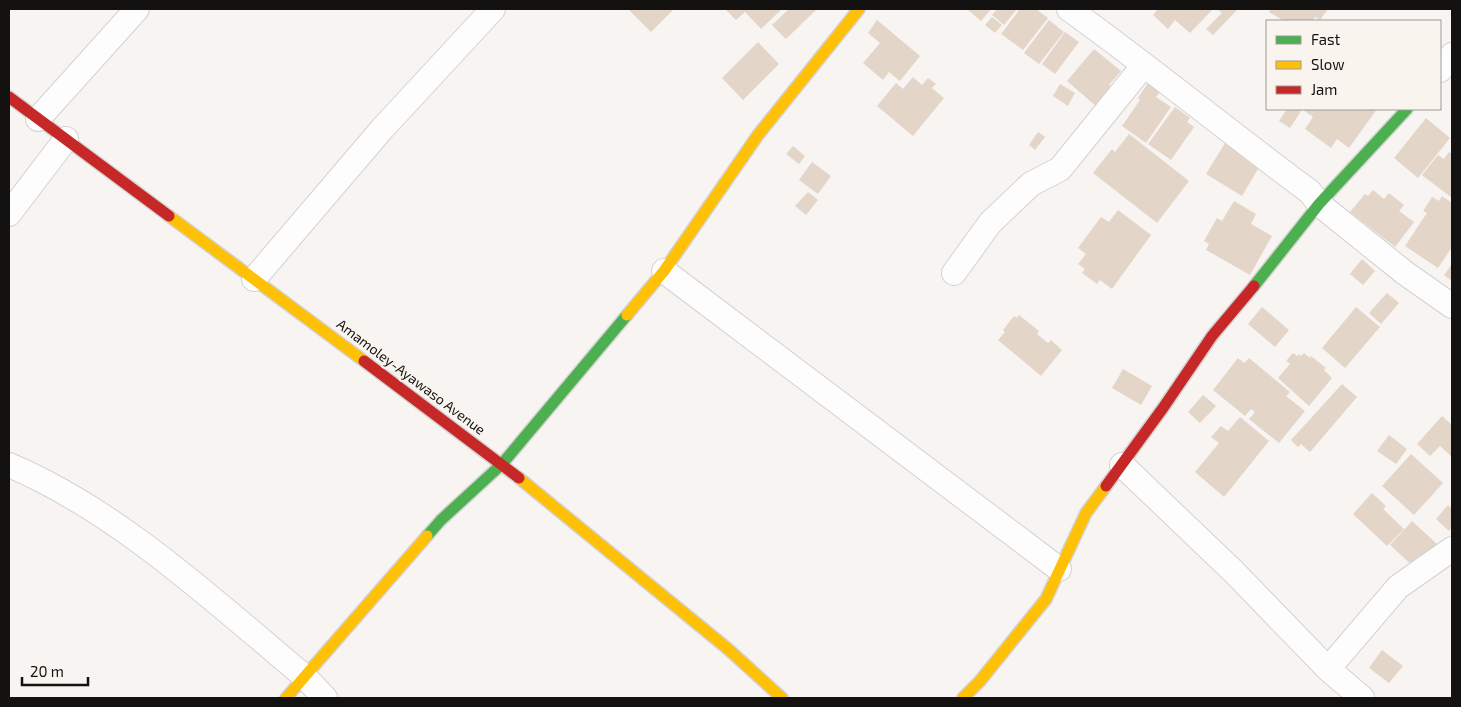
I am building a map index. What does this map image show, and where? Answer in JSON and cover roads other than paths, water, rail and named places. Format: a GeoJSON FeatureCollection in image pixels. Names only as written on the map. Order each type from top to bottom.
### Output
{"type":"FeatureCollection","features":[{"type":"Feature","properties":{"kind":"street"},"geometry":{"type":"LineString","coordinates":[[38,119],[137,9]]}},
{"type":"Feature","properties":{"kind":"street"},"geometry":{"type":"LineString","coordinates":[[254,279],[382,129],[493,9]]}},
{"type":"Feature","properties":{"kind":"street"},"geometry":{"type":"LineString","coordinates":[[286,698],[441,520],[502,464],[664,271],[758,135],[859,9]]}},
{"type":"Feature","properties":{"kind":"street"},"geometry":{"type":"LineString","coordinates":[[1070,9],[1310,192],[1319,204],[1405,273],[1452,306]]}},
{"type":"Feature","properties":{"kind":"street"},"geometry":{"type":"LineString","coordinates":[[1441,69],[1452,55]]}},
{"type":"Feature","properties":{"kind":"street"},"geometry":{"type":"LineString","coordinates":[[954,274],[990,223],[1031,184],[1060,169],[1144,65]]}},
{"type":"Feature","properties":{"kind":"street","name":"Amamoley-Ayawaso Avenue"},"geometry":{"type":"LineString","coordinates":[[9,97],[502,464],[728,649],[782,698]]}},
{"type":"Feature","properties":{"kind":"street"},"geometry":{"type":"LineString","coordinates":[[963,698],[980,681],[1046,599],[1086,513],[1122,466],[1212,336],[1319,204],[1406,110]]}},
{"type":"Feature","properties":{"kind":"street"},"geometry":{"type":"LineString","coordinates":[[9,214],[66,139]]}},
{"type":"Feature","properties":{"kind":"street"},"geometry":{"type":"LineString","coordinates":[[664,271],[1059,569]]}},
{"type":"Feature","properties":{"kind":"street"},"geometry":{"type":"LineString","coordinates":[[9,465],[35,476],[122,528],[305,677],[325,698]]}},
{"type":"Feature","properties":{"kind":"street"},"geometry":{"type":"LineString","coordinates":[[1122,466],[1234,572],[1328,669],[1362,698]]}},
{"type":"Feature","properties":{"kind":"street"},"geometry":{"type":"LineString","coordinates":[[1328,669],[1398,587],[1452,549]]}}]}
